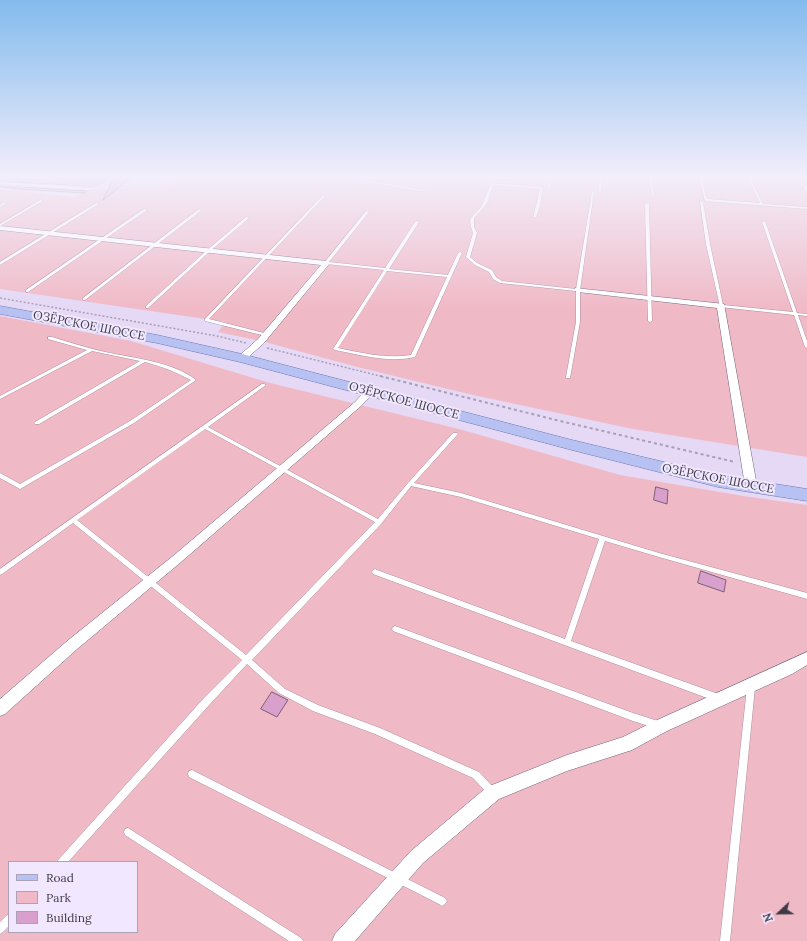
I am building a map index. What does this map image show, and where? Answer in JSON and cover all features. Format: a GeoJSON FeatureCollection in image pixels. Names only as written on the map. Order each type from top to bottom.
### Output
{"type":"FeatureCollection","features":[{"type":"Feature","properties":{"kind":"main road","name":"ОЗЁРСКОЕ ШОССЕ"},"geometry":{"type":"LineString","coordinates":[[0,310],[157,339],[242,358],[572,445],[682,472],[751,486],[807,495]]}},
{"type":"Feature","properties":{"kind":"street"},"geometry":{"type":"LineString","coordinates":[[0,228],[326,263]]}},
{"type":"Feature","properties":{"kind":"street"},"geometry":{"type":"LineString","coordinates":[[242,358],[266,335],[326,263]]}},
{"type":"Feature","properties":{"kind":"street"},"geometry":{"type":"LineString","coordinates":[[578,290],[721,306],[751,486]]}},
{"type":"Feature","properties":{"kind":"street"},"geometry":{"type":"LineString","coordinates":[[0,709],[71,646],[150,581],[358,404],[370,391]]}},
{"type":"Feature","properties":{"kind":"street"},"geometry":{"type":"LineString","coordinates":[[342,941],[417,857],[493,793],[567,762],[626,744],[661,726],[787,669],[807,658]]}},
{"type":"Feature","properties":{"kind":"lane"},"geometry":{"type":"LineString","coordinates":[[0,264],[69,222]]}},
{"type":"Feature","properties":{"kind":"lane"},"geometry":{"type":"LineString","coordinates":[[27,291],[127,222]]}},
{"type":"Feature","properties":{"kind":"lane"},"geometry":{"type":"LineString","coordinates":[[84,299],[185,222]]}},
{"type":"Feature","properties":{"kind":"lane"},"geometry":{"type":"LineString","coordinates":[[147,307],[242,222]]}},
{"type":"Feature","properties":{"kind":"lane"},"geometry":{"type":"LineString","coordinates":[[266,335],[206,320],[299,222]]}},
{"type":"Feature","properties":{"kind":"lane"},"geometry":{"type":"LineString","coordinates":[[326,263],[359,222]]}},
{"type":"Feature","properties":{"kind":"lane"},"geometry":{"type":"LineString","coordinates":[[416,222],[335,349],[392,357],[404,358],[413,356],[460,253]]}},
{"type":"Feature","properties":{"kind":"lane"},"geometry":{"type":"LineString","coordinates":[[471,222],[475,232],[468,256],[476,264],[491,271],[494,278],[501,282],[578,290]]}},
{"type":"Feature","properties":{"kind":"lane"},"geometry":{"type":"LineString","coordinates":[[568,376],[578,322],[578,290],[588,222]]}},
{"type":"Feature","properties":{"kind":"lane"},"geometry":{"type":"LineString","coordinates":[[647,222],[650,320]]}},
{"type":"Feature","properties":{"kind":"lane"},"geometry":{"type":"LineString","coordinates":[[704,222],[721,306],[807,315]]}},
{"type":"Feature","properties":{"kind":"lane"},"geometry":{"type":"LineString","coordinates":[[764,222],[807,347]]}},
{"type":"Feature","properties":{"kind":"lane"},"geometry":{"type":"LineString","coordinates":[[326,263],[449,276]]}},
{"type":"Feature","properties":{"kind":"lane"},"geometry":{"type":"LineString","coordinates":[[0,475],[20,487],[132,422],[194,380],[181,371],[144,361],[91,350],[50,338]]}},
{"type":"Feature","properties":{"kind":"lane"},"geometry":{"type":"LineString","coordinates":[[0,398],[91,350]]}},
{"type":"Feature","properties":{"kind":"lane"},"geometry":{"type":"LineString","coordinates":[[37,423],[144,361]]}},
{"type":"Feature","properties":{"kind":"lane"},"geometry":{"type":"LineString","coordinates":[[0,572],[264,385]]}},
{"type":"Feature","properties":{"kind":"lane"},"geometry":{"type":"LineString","coordinates":[[206,427],[379,522]]}},
{"type":"Feature","properties":{"kind":"lane"},"geometry":{"type":"LineString","coordinates":[[63,861],[207,701],[379,522],[410,484],[456,434]]}},
{"type":"Feature","properties":{"kind":"lane"},"geometry":{"type":"LineString","coordinates":[[410,484],[461,495],[603,538],[807,596]]}},
{"type":"Feature","properties":{"kind":"lane"},"geometry":{"type":"LineString","coordinates":[[73,520],[247,660],[282,691],[316,708],[377,731],[476,775],[493,793]]}},
{"type":"Feature","properties":{"kind":"lane"},"geometry":{"type":"LineString","coordinates":[[567,643],[603,538]]}},
{"type":"Feature","properties":{"kind":"lane"},"geometry":{"type":"LineString","coordinates":[[375,572],[720,699]]}},
{"type":"Feature","properties":{"kind":"lane"},"geometry":{"type":"LineString","coordinates":[[396,629],[661,726]]}},
{"type":"Feature","properties":{"kind":"lane"},"geometry":{"type":"LineString","coordinates":[[725,941],[751,685]]}},
{"type":"Feature","properties":{"kind":"lane"},"geometry":{"type":"LineString","coordinates":[[192,774],[442,900]]}},
{"type":"Feature","properties":{"kind":"lane"},"geometry":{"type":"LineString","coordinates":[[128,832],[298,941]]}},
{"type":"Feature","properties":{"kind":"lane"},"geometry":{"type":"LineString","coordinates":[[0,929],[8,920]]}},
{"type":"Feature","properties":{"kind":"path"},"geometry":{"type":"LineString","coordinates":[[0,298],[217,336],[564,422],[748,465]]}},
{"type":"Feature","properties":{"kind":"green space"},"geometry":{"type":"Polygon","coordinates":[[[0,222],[807,222],[807,457],[633,429],[473,395],[361,368],[265,342],[218,332],[226,322],[0,289],[0,222]]]}},
{"type":"Feature","properties":{"kind":"green space"},"geometry":{"type":"Polygon","coordinates":[[[0,316],[131,341],[270,383],[459,429],[620,475],[743,496],[807,505],[807,941],[0,941],[0,316]]]}},
{"type":"Feature","properties":{"kind":"building"},"geometry":{"type":"Polygon","coordinates":[[[656,487],[668,490],[667,504],[654,500],[656,487]]]}},
{"type":"Feature","properties":{"kind":"building"},"geometry":{"type":"Polygon","coordinates":[[[701,571],[726,580],[724,592],[698,583],[701,571]]]}},
{"type":"Feature","properties":{"kind":"building"},"geometry":{"type":"Polygon","coordinates":[[[272,692],[288,700],[277,717],[261,709],[272,692]]]}}]}
